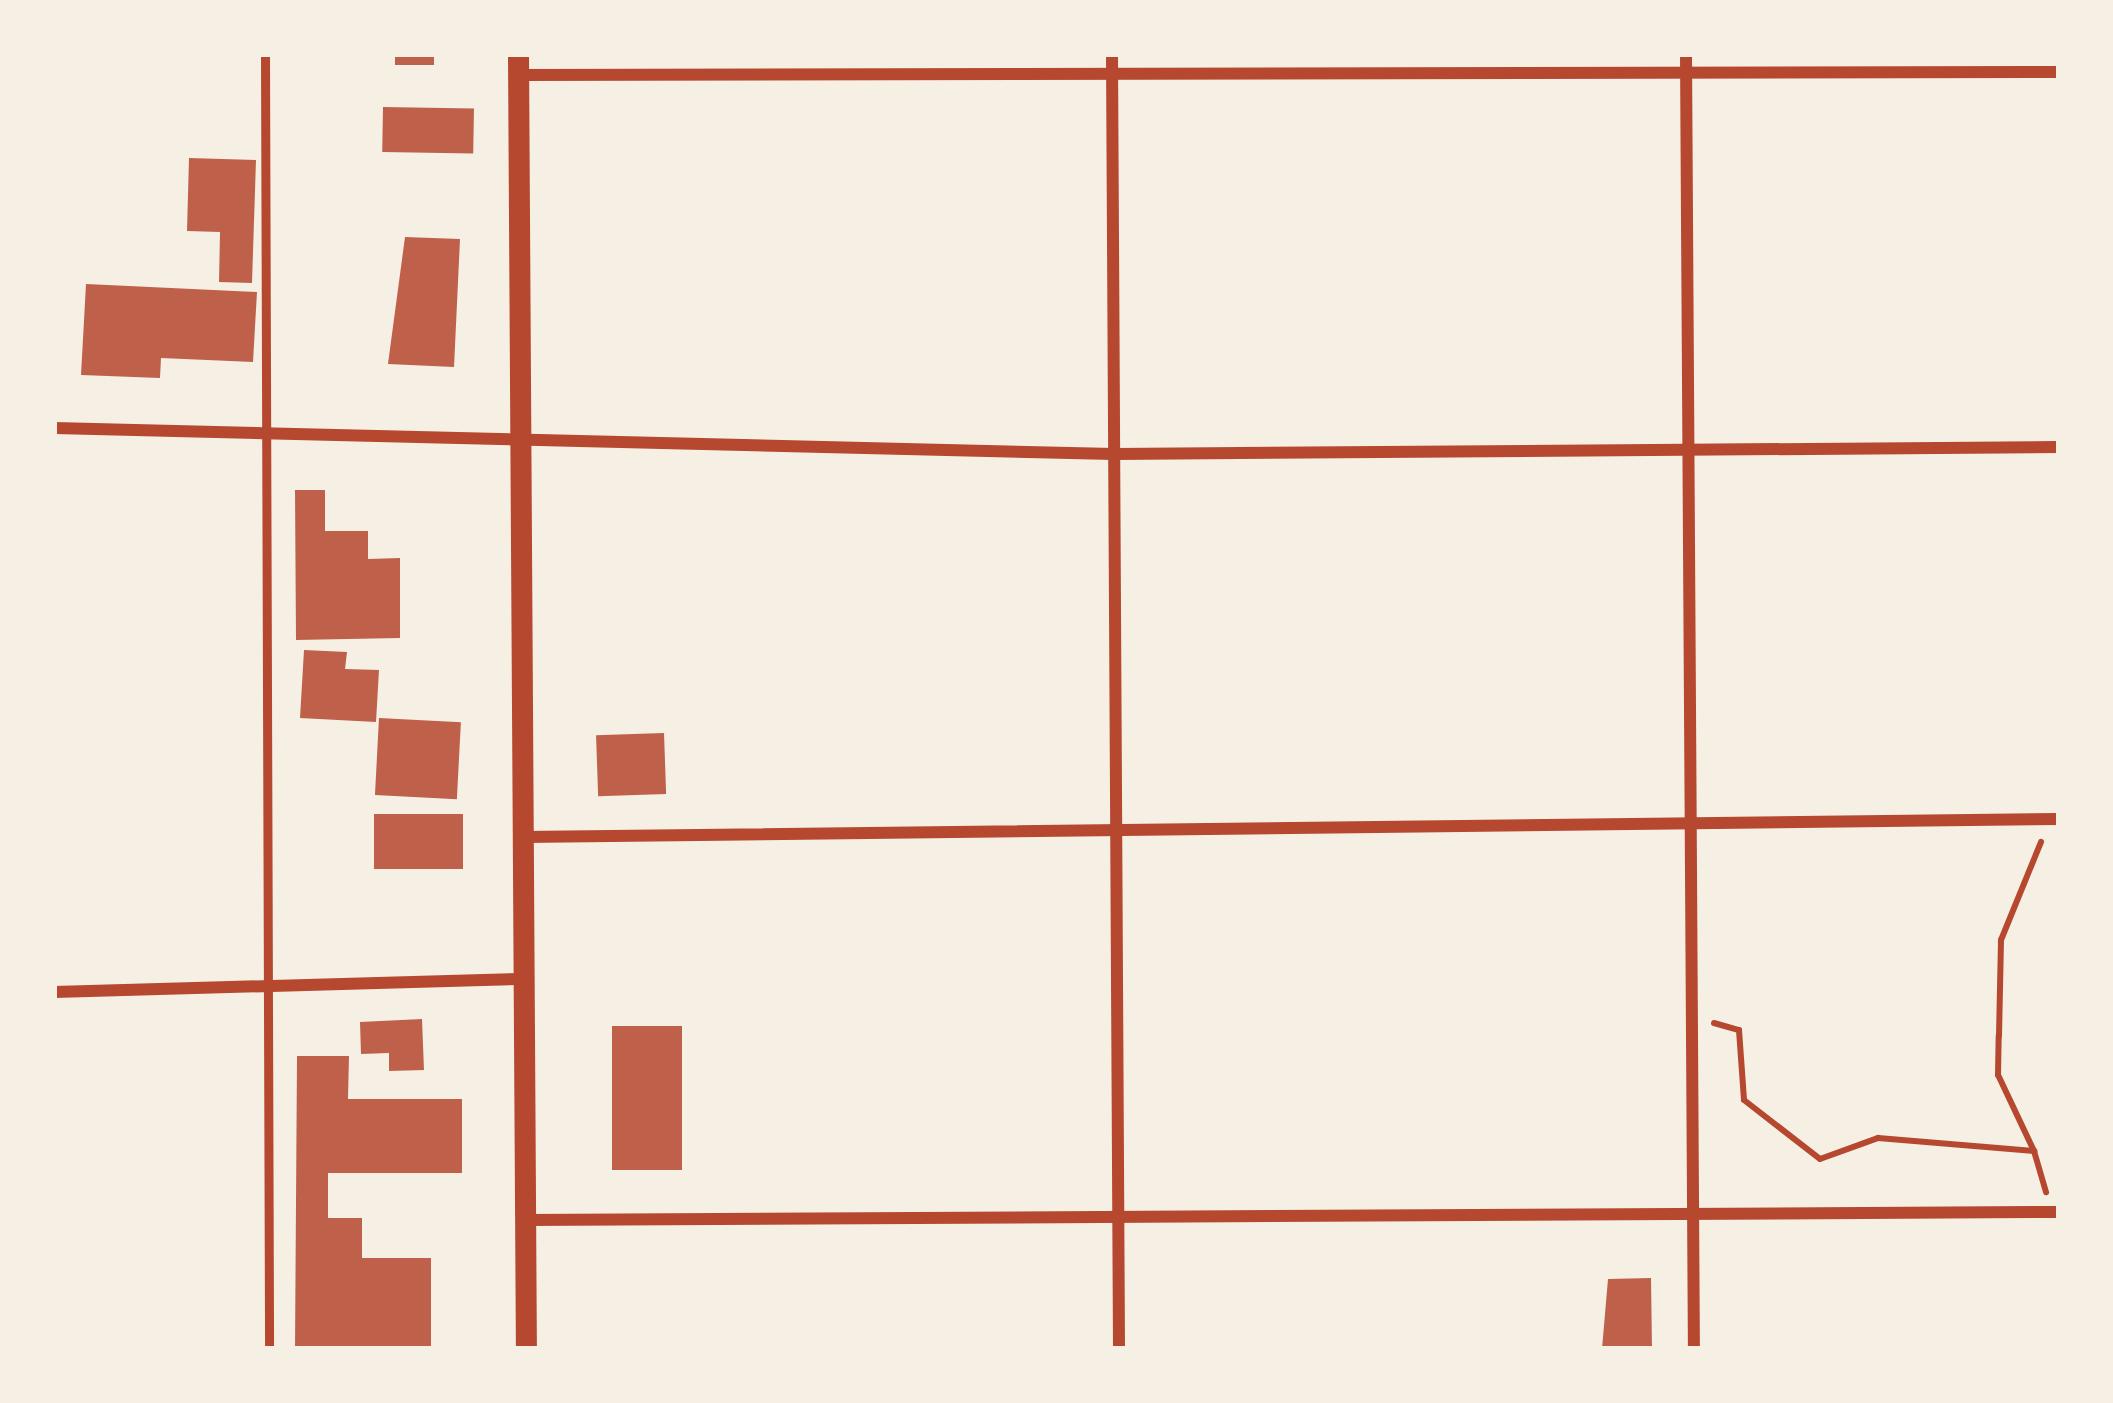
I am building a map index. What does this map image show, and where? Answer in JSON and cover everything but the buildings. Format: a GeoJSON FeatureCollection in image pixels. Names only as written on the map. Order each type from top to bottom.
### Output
{"type":"FeatureCollection","features":[{"type":"Feature","properties":{"kind":"street"},"geometry":{"type":"LineString","coordinates":[[1112,54],[1119,1349]]}},
{"type":"Feature","properties":{"kind":"street"},"geometry":{"type":"LineString","coordinates":[[1686,54],[1694,1349]]}},
{"type":"Feature","properties":{"kind":"street"},"geometry":{"type":"LineString","coordinates":[[526,1349],[518,65],[1112,74],[2059,72]]}},
{"type":"Feature","properties":{"kind":"street"},"geometry":{"type":"LineString","coordinates":[[54,428],[264,430],[520,447],[1114,454],[2059,447]]}},
{"type":"Feature","properties":{"kind":"street"},"geometry":{"type":"LineString","coordinates":[[523,837],[2059,819]]}},
{"type":"Feature","properties":{"kind":"street"},"geometry":{"type":"LineString","coordinates":[[54,992],[524,979]]}},
{"type":"Feature","properties":{"kind":"street"},"geometry":{"type":"LineString","coordinates":[[525,1220],[2054,1212]]}},
{"type":"Feature","properties":{"kind":"lane"},"geometry":{"type":"LineString","coordinates":[[265,54],[261,986],[269,1349]]}},
{"type":"Feature","properties":{"kind":"path"},"geometry":{"type":"LineString","coordinates":[[2042,819],[2033,874],[2001,940],[1998,1075],[2034,1151],[2054,1212]]}},
{"type":"Feature","properties":{"kind":"path"},"geometry":{"type":"LineString","coordinates":[[1692,1022],[1739,1030],[1744,1100],[1820,1160],[1878,1138],[2034,1151]]}}]}
